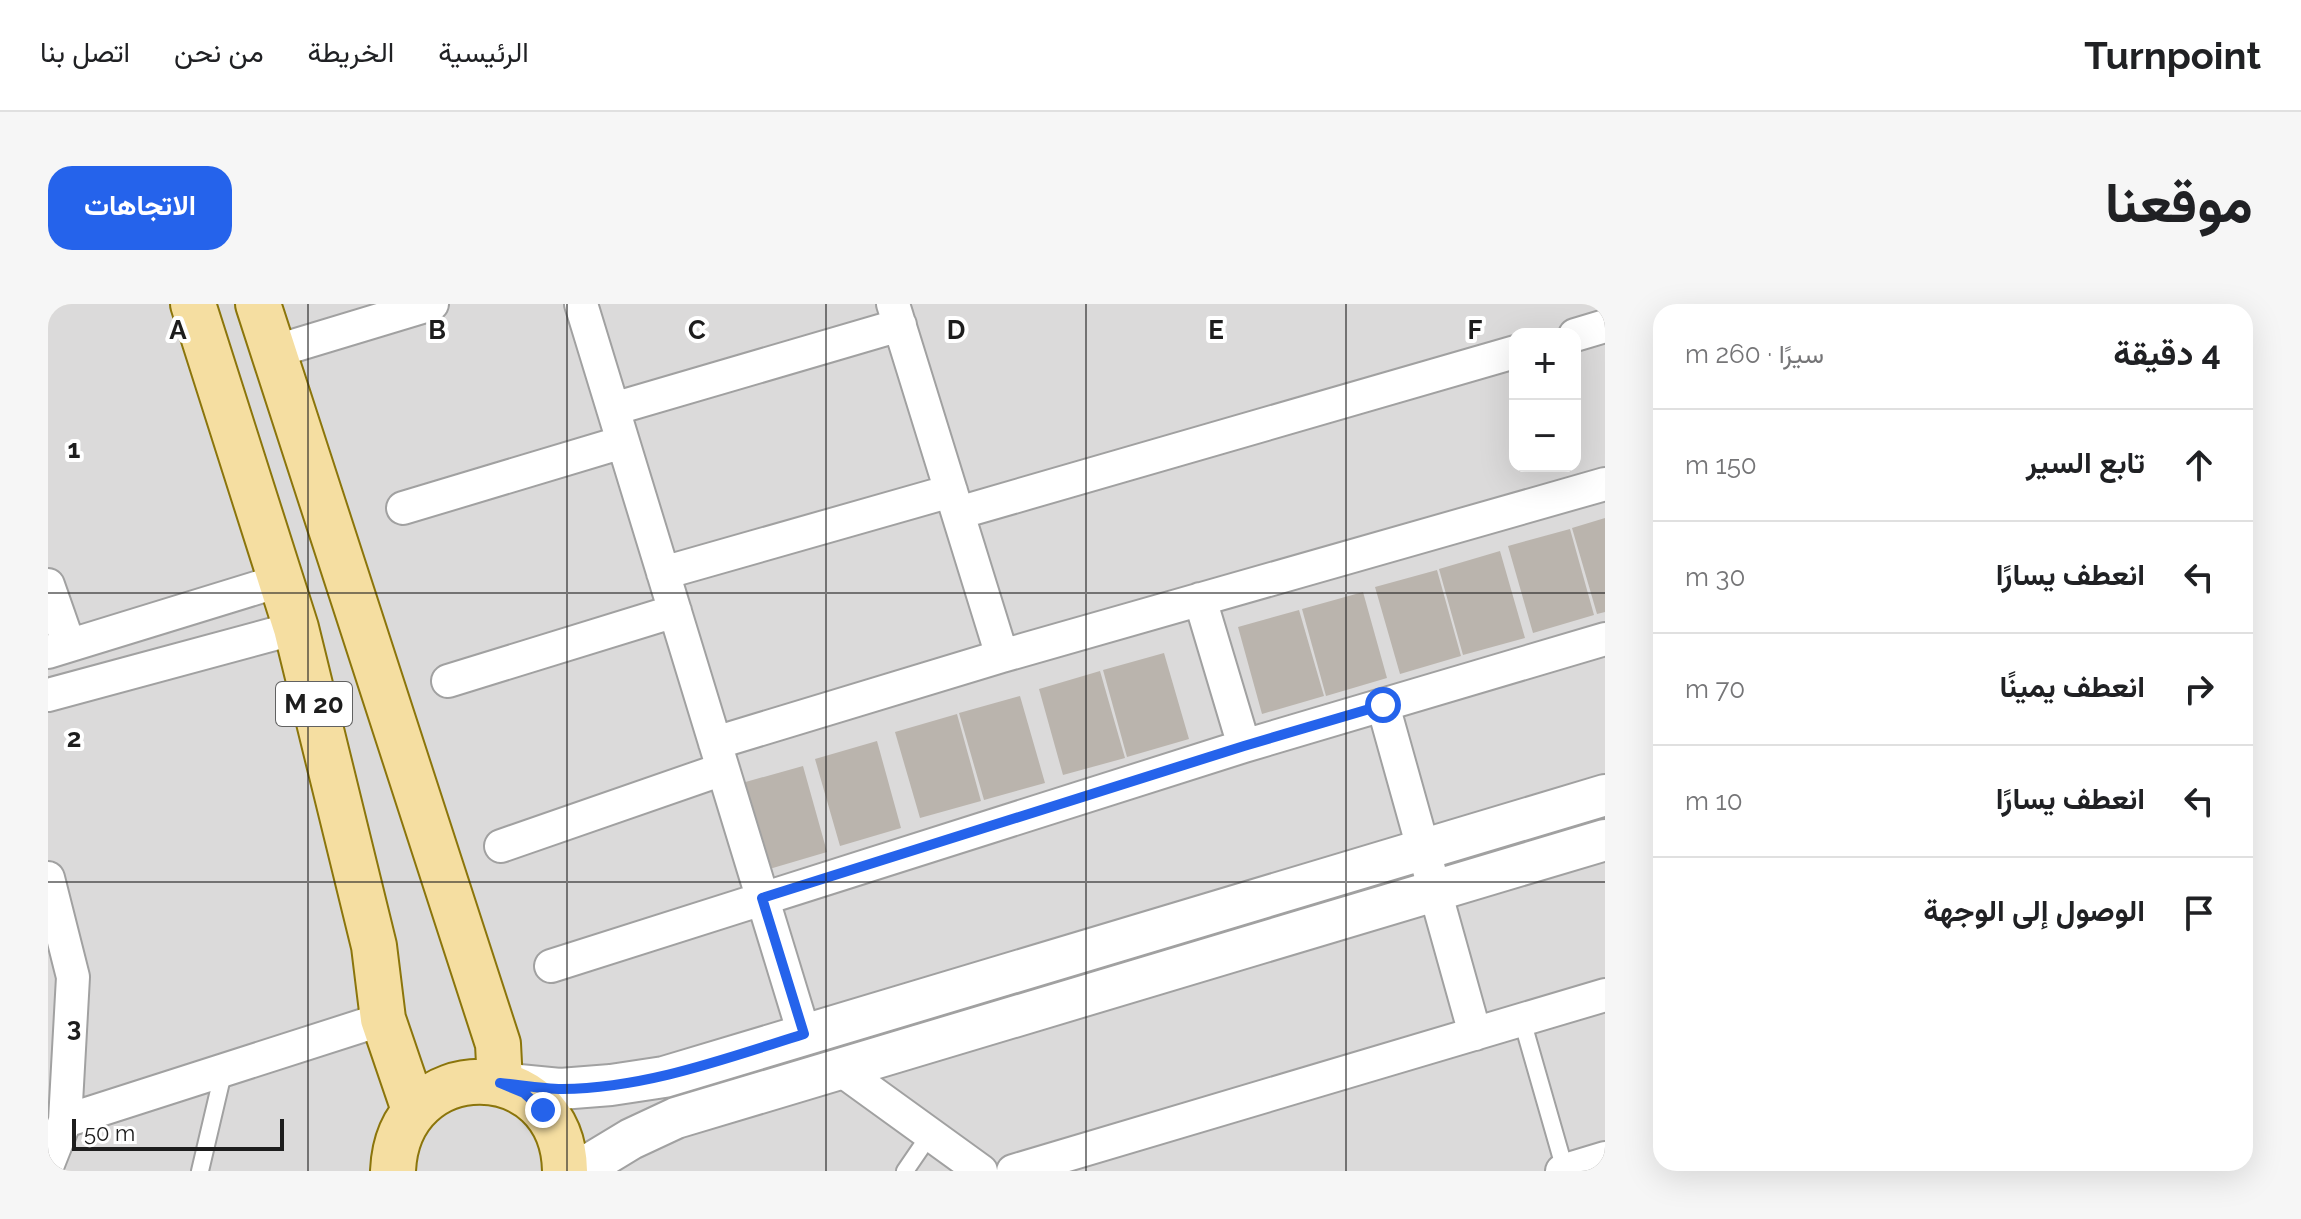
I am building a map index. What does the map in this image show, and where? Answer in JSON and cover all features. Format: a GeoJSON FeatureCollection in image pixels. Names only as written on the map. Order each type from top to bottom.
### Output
{"type":"FeatureCollection","features":[{"type":"Feature","properties":{"kind":"main road","name":"M 20"},"geometry":{"type":"LineString","coordinates":[[193,304],[296,628],[374,946],[383,1019],[414,1110]]}},
{"type":"Feature","properties":{"kind":"main road","name":"M 20"},"geometry":{"type":"LineString","coordinates":[[258,304],[498,1044],[500,1083]]}},
{"type":"Feature","properties":{"kind":"main road"},"geometry":{"type":"LineString","coordinates":[[393,1171],[397,1139],[414,1110],[432,1095],[453,1085],[477,1081],[500,1083],[524,1093],[543,1110],[558,1132],[565,1171]]}},
{"type":"Feature","properties":{"kind":"street"},"geometry":{"type":"LineString","coordinates":[[273,352],[432,304]]}},
{"type":"Feature","properties":{"kind":"street"},"geometry":{"type":"LineString","coordinates":[[581,304],[804,1034]]}},
{"type":"Feature","properties":{"kind":"street"},"geometry":{"type":"LineString","coordinates":[[613,409],[897,314],[1002,656]]}},
{"type":"Feature","properties":{"kind":"street"},"geometry":{"type":"LineString","coordinates":[[1581,333],[1605,326]]}},
{"type":"Feature","properties":{"kind":"street"},"geometry":{"type":"LineString","coordinates":[[663,573],[955,502],[1509,354]]}},
{"type":"Feature","properties":{"kind":"street"},"geometry":{"type":"LineString","coordinates":[[403,508],[623,442]]}},
{"type":"Feature","properties":{"kind":"street"},"geometry":{"type":"LineString","coordinates":[[501,846],[719,756],[1002,656],[1605,484]]}},
{"type":"Feature","properties":{"kind":"street"},"geometry":{"type":"LineString","coordinates":[[48,585],[58,649],[279,581]]}},
{"type":"Feature","properties":{"kind":"street"},"geometry":{"type":"LineString","coordinates":[[1200,599],[1244,746]]}},
{"type":"Feature","properties":{"kind":"street"},"geometry":{"type":"LineString","coordinates":[[448,681],[675,611]]}},
{"type":"Feature","properties":{"kind":"street"},"geometry":{"type":"LineString","coordinates":[[48,695],[296,628]]}},
{"type":"Feature","properties":{"kind":"street"},"geometry":{"type":"LineString","coordinates":[[551,966],[1244,746],[1605,639]]}},
{"type":"Feature","properties":{"kind":"street"},"geometry":{"type":"LineString","coordinates":[[1383,705],[1475,1034]]}},
{"type":"Feature","properties":{"kind":"street"},"geometry":{"type":"LineString","coordinates":[[500,1083],[560,1089],[664,1077],[1605,795]]}},
{"type":"Feature","properties":{"kind":"street"},"geometry":{"type":"LineString","coordinates":[[578,1171],[631,1139],[676,1118],[1605,840]]}},
{"type":"Feature","properties":{"kind":"street"},"geometry":{"type":"LineString","coordinates":[[48,878],[55,936],[73,977],[65,1121],[48,1164]]}},
{"type":"Feature","properties":{"kind":"street"},"geometry":{"type":"LineString","coordinates":[[1013,1171],[1605,995]]}},
{"type":"Feature","properties":{"kind":"street"},"geometry":{"type":"LineString","coordinates":[[65,1121],[383,1019]]}},
{"type":"Feature","properties":{"kind":"street"},"geometry":{"type":"LineString","coordinates":[[840,1069],[981,1171]]}},
{"type":"Feature","properties":{"kind":"street"},"geometry":{"type":"LineString","coordinates":[[1563,1170],[1605,1158]]}},
{"type":"Feature","properties":{"kind":"lane"},"geometry":{"type":"LineString","coordinates":[[1522,1020],[1563,1170]]}},
{"type":"Feature","properties":{"kind":"lane"},"geometry":{"type":"LineString","coordinates":[[200,1171],[224,1069]]}},
{"type":"Feature","properties":{"kind":"lane"},"geometry":{"type":"LineString","coordinates":[[905,1171],[931,1133]]}},
{"type":"Feature","properties":{"kind":"shaded area"},"geometry":{"type":"Polygon","coordinates":[[[48,304],[1605,304],[1605,1171],[48,1171],[48,304]]]}},
{"type":"Feature","properties":{"kind":"building"},"geometry":{"type":"Polygon","coordinates":[[[1605,518],[1605,612],[1597,614],[1572,528],[1605,518]]]}},
{"type":"Feature","properties":{"kind":"building"},"geometry":{"type":"Polygon","coordinates":[[[1570,529],[1594,615],[1533,633],[1508,546],[1570,529]]]}},
{"type":"Feature","properties":{"kind":"building"},"geometry":{"type":"Polygon","coordinates":[[[1500,551],[1525,638],[1463,655],[1439,569],[1500,551]]]}},
{"type":"Feature","properties":{"kind":"building"},"geometry":{"type":"Polygon","coordinates":[[[1437,570],[1461,656],[1400,674],[1375,587],[1437,570]]]}},
{"type":"Feature","properties":{"kind":"building"},"geometry":{"type":"Polygon","coordinates":[[[1363,592],[1387,678],[1326,696],[1302,609],[1363,592]]]}},
{"type":"Feature","properties":{"kind":"building"},"geometry":{"type":"Polygon","coordinates":[[[1299,610],[1324,696],[1262,714],[1238,627],[1299,610]]]}},
{"type":"Feature","properties":{"kind":"building"},"geometry":{"type":"Polygon","coordinates":[[[1164,653],[1189,739],[1127,757],[1103,670],[1164,653]]]}},
{"type":"Feature","properties":{"kind":"building"},"geometry":{"type":"Polygon","coordinates":[[[1100,671],[1125,758],[1063,775],[1039,689],[1100,671]]]}},
{"type":"Feature","properties":{"kind":"building"},"geometry":{"type":"Polygon","coordinates":[[[1020,696],[1045,783],[984,800],[959,713],[1020,696]]]}},
{"type":"Feature","properties":{"kind":"building"},"geometry":{"type":"Polygon","coordinates":[[[957,714],[981,801],[920,818],[895,732],[957,714]]]}},
{"type":"Feature","properties":{"kind":"building"},"geometry":{"type":"Polygon","coordinates":[[[877,741],[901,828],[840,846],[815,759],[877,741]]]}},
{"type":"Feature","properties":{"kind":"building"},"geometry":{"type":"Polygon","coordinates":[[[803,766],[827,852],[766,870],[742,783],[803,766]]]}},
{"type":"Feature","properties":{"kind":"route"},"geometry":{"type":"LineString","coordinates":[[543,1110],[524,1093],[500,1083],[560,1089],[664,1077],[804,1034],[762,898],[1383,705]]}}]}
